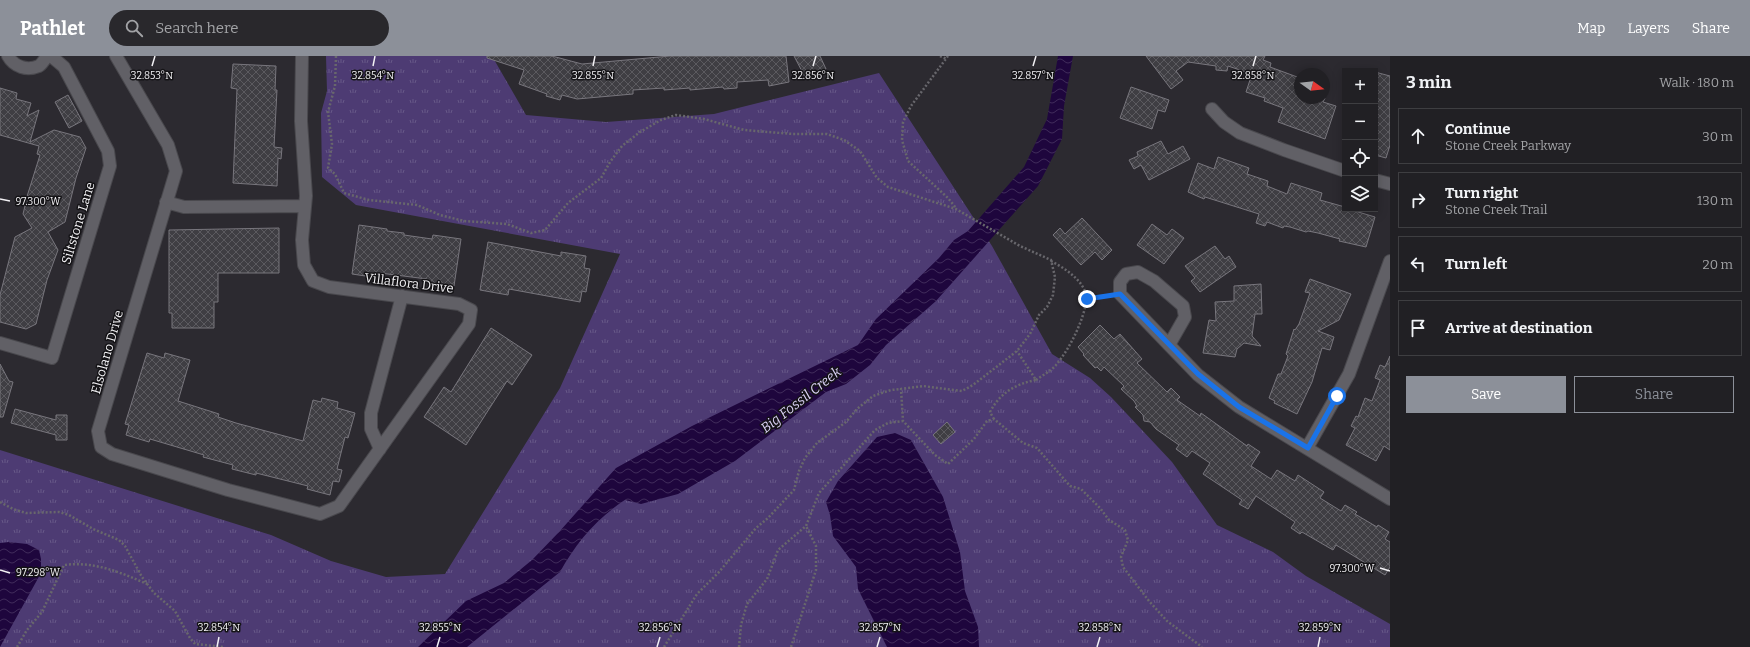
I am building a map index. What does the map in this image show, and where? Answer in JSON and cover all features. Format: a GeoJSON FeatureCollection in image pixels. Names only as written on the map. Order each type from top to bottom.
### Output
{"type":"FeatureCollection","features":[{"type":"Feature","properties":{"kind":"street"},"geometry":{"type":"LineString","coordinates":[[8,56],[11,62],[25,69],[39,66],[47,56]]}},
{"type":"Feature","properties":{"kind":"street","name":"Siltstone Lane"},"geometry":{"type":"LineString","coordinates":[[0,343],[52,358],[110,166],[108,152],[64,67],[51,56]]}},
{"type":"Feature","properties":{"kind":"street","name":"Elsolano Drive"},"geometry":{"type":"LineString","coordinates":[[116,56],[168,145],[176,171],[98,431],[101,447],[112,454],[228,490],[320,514]]}},
{"type":"Feature","properties":{"kind":"street","name":"Villaflora Drive"},"geometry":{"type":"LineString","coordinates":[[302,56],[301,121],[305,206],[302,240],[304,266],[313,281],[329,287],[459,304],[471,310],[469,324],[339,506],[320,514]]}},
{"type":"Feature","properties":{"kind":"street"},"geometry":{"type":"LineString","coordinates":[[1212,109],[1224,122],[1240,133],[1342,170]]}},
{"type":"Feature","properties":{"kind":"street"},"geometry":{"type":"LineString","coordinates":[[1378,181],[1390,184]]}},
{"type":"Feature","properties":{"kind":"street"},"geometry":{"type":"LineString","coordinates":[[166,202],[184,207],[305,206]]}},
{"type":"Feature","properties":{"kind":"street"},"geometry":{"type":"LineString","coordinates":[[1308,448],[1349,374],[1390,261]]}},
{"type":"Feature","properties":{"kind":"street"},"geometry":{"type":"LineString","coordinates":[[1169,345],[1185,317],[1183,306],[1154,281],[1138,272],[1126,274],[1120,282],[1120,294],[1169,345],[1198,374],[1239,407],[1390,499]]}},
{"type":"Feature","properties":{"kind":"street"},"geometry":{"type":"LineString","coordinates":[[380,449],[370,429],[371,413],[402,296]]}},
{"type":"Feature","properties":{"kind":"path"},"geometry":{"type":"LineString","coordinates":[[336,56],[335,86],[328,112],[332,144],[328,168],[335,174],[344,193],[370,200],[417,206],[440,215],[464,221],[507,224],[531,233],[545,230],[568,203],[600,178],[622,146],[640,132],[661,120],[676,115],[704,119],[744,130],[793,134],[827,134],[844,140],[860,151],[877,178],[888,187],[956,209],[1062,267],[1077,280],[1086,291],[1087,299],[1085,311],[1066,349],[1055,366],[1036,380],[1025,382],[1006,391],[995,402],[990,412],[994,419],[1023,443],[1037,448],[1070,486],[1081,489],[1100,508],[1109,520],[1125,530],[1128,540],[1122,557],[1123,567],[1149,601],[1167,621],[1202,647]]}},
{"type":"Feature","properties":{"kind":"path"},"geometry":{"type":"LineString","coordinates":[[940,56],[947,58],[911,106],[903,122],[902,140],[908,161],[948,198],[956,209]]}},
{"type":"Feature","properties":{"kind":"path"},"geometry":{"type":"LineString","coordinates":[[664,647],[697,594],[719,572],[756,528],[768,518],[794,490],[799,471],[805,458],[817,443],[846,422],[873,396],[891,390],[923,386],[962,391],[973,385],[1017,351],[1030,334],[1039,315],[1047,307],[1052,295],[1055,277],[1051,260]]}},
{"type":"Feature","properties":{"kind":"path"},"geometry":{"type":"LineString","coordinates":[[1087,299],[1120,294]]}},
{"type":"Feature","properties":{"kind":"path"},"geometry":{"type":"LineString","coordinates":[[1017,351],[1036,380]]}},
{"type":"Feature","properties":{"kind":"path"},"geometry":{"type":"LineString","coordinates":[[901,389],[903,421],[935,455],[948,464],[974,439],[987,421],[994,419]]}},
{"type":"Feature","properties":{"kind":"path"},"geometry":{"type":"LineString","coordinates":[[739,647],[741,625],[747,604],[767,578],[778,550],[806,526],[819,493],[875,430],[888,423],[903,421]]}},
{"type":"Feature","properties":{"kind":"path"},"geometry":{"type":"LineString","coordinates":[[0,502],[13,510],[26,513],[59,512],[69,515],[93,529],[119,540],[125,546],[154,593],[175,611],[195,644],[224,647]]}},
{"type":"Feature","properties":{"kind":"path"},"geometry":{"type":"LineString","coordinates":[[791,647],[816,570],[816,546],[806,526]]}},
{"type":"Feature","properties":{"kind":"path"},"geometry":{"type":"LineString","coordinates":[[17,647],[27,630],[42,612],[64,565],[81,563],[101,567],[127,575],[148,585]]}},
{"type":"Feature","properties":{"kind":"green space"},"geometry":{"type":"Polygon","coordinates":[[[326,56],[492,56],[526,115],[606,122],[714,114],[879,73],[992,246],[1052,354],[1090,378],[1111,397],[1172,462],[1217,525],[1273,552],[1306,576],[1390,624],[1390,647],[0,647],[0,450],[271,535],[331,561],[386,577],[445,574],[560,388],[620,254],[356,205],[322,177],[321,113],[327,91],[326,56]]]}},
{"type":"Feature","properties":{"kind":"water","name":"Big Fossil Creek"},"geometry":{"type":"Polygon","coordinates":[[[1058,56],[1073,56],[1064,106],[1062,139],[1038,186],[936,301],[886,345],[870,365],[846,384],[826,392],[735,461],[678,494],[641,504],[625,500],[596,523],[580,541],[560,572],[467,647],[418,647],[466,601],[504,583],[532,560],[616,468],[692,426],[858,345],[876,319],[939,258],[954,240],[968,231],[1024,167],[1047,119],[1058,56]]]}},
{"type":"Feature","properties":{"kind":"water"},"geometry":{"type":"Polygon","coordinates":[[[895,433],[911,440],[943,497],[960,552],[965,591],[978,627],[979,647],[887,647],[858,589],[856,567],[833,536],[830,515],[826,502],[838,481],[877,437],[895,433]]]}},
{"type":"Feature","properties":{"kind":"water"},"geometry":{"type":"Polygon","coordinates":[[[9,542],[27,544],[39,550],[41,559],[41,573],[0,647],[0,543],[9,542]]]}},
{"type":"Feature","properties":{"kind":"building"},"geometry":{"type":"Polygon","coordinates":[[[487,56],[552,56],[582,64],[670,56],[786,56],[789,82],[769,86],[768,80],[737,82],[737,88],[724,89],[723,87],[690,90],[690,88],[664,90],[664,88],[633,90],[633,94],[577,99],[562,95],[560,100],[546,96],[547,94],[519,84],[524,70],[487,58],[487,56]]]}},
{"type":"Feature","properties":{"kind":"building"},"geometry":{"type":"Polygon","coordinates":[[[794,56],[820,56],[826,69],[806,79],[794,56]]]}},
{"type":"Feature","properties":{"kind":"building"},"geometry":{"type":"Polygon","coordinates":[[[1146,56],[1265,56],[1263,60],[1271,63],[1270,67],[1294,76],[1294,104],[1330,104],[1336,106],[1325,139],[1278,122],[1283,108],[1264,101],[1265,98],[1246,92],[1252,74],[1228,66],[1227,71],[1216,70],[1216,66],[1188,62],[1176,71],[1183,80],[1171,89],[1146,56]]]}},
{"type":"Feature","properties":{"kind":"building"},"geometry":{"type":"Polygon","coordinates":[[[233,64],[276,66],[275,90],[277,90],[274,147],[282,148],[281,159],[278,158],[277,186],[233,183],[237,89],[231,88],[233,64]]]}},
{"type":"Feature","properties":{"kind":"building"},"geometry":{"type":"Polygon","coordinates":[[[1378,73],[1390,76],[1390,145],[1386,158],[1378,156],[1378,73]]]}},
{"type":"Feature","properties":{"kind":"building"},"geometry":{"type":"Polygon","coordinates":[[[1131,87],[1169,100],[1165,112],[1158,110],[1152,129],[1120,118],[1131,87]]]}},
{"type":"Feature","properties":{"kind":"building"},"geometry":{"type":"Polygon","coordinates":[[[0,88],[17,93],[16,99],[31,103],[27,116],[39,110],[30,142],[54,130],[80,137],[86,148],[76,178],[65,222],[48,232],[58,250],[47,280],[36,324],[26,329],[0,322],[0,295],[15,237],[32,228],[23,214],[24,206],[40,155],[37,154],[39,146],[0,135],[0,88]]]}},
{"type":"Feature","properties":{"kind":"building"},"geometry":{"type":"Polygon","coordinates":[[[68,95],[82,121],[69,128],[55,102],[68,95]]]}},
{"type":"Feature","properties":{"kind":"building"},"geometry":{"type":"Polygon","coordinates":[[[1161,141],[1168,154],[1183,146],[1190,159],[1149,180],[1141,165],[1134,169],[1129,160],[1138,156],[1137,152],[1161,141]]]}},
{"type":"Feature","properties":{"kind":"building"},"geometry":{"type":"Polygon","coordinates":[[[1218,157],[1249,168],[1247,174],[1268,181],[1267,186],[1287,194],[1291,183],[1322,193],[1320,200],[1342,206],[1342,212],[1358,212],[1375,217],[1366,247],[1339,241],[1340,239],[1318,233],[1306,232],[1284,226],[1283,228],[1267,222],[1265,226],[1256,223],[1259,214],[1205,197],[1204,199],[1188,192],[1198,163],[1214,169],[1218,157]]]}},
{"type":"Feature","properties":{"kind":"building"},"geometry":{"type":"Polygon","coordinates":[[[1082,218],[1112,250],[1102,260],[1095,252],[1081,265],[1053,235],[1060,228],[1065,234],[1082,218]]]}},
{"type":"Feature","properties":{"kind":"building"},"geometry":{"type":"Polygon","coordinates":[[[1152,224],[1167,235],[1172,229],[1184,238],[1164,264],[1137,245],[1152,224]]]}},
{"type":"Feature","properties":{"kind":"building"},"geometry":{"type":"Polygon","coordinates":[[[359,225],[387,229],[387,231],[404,233],[404,235],[432,239],[433,235],[461,239],[454,286],[427,282],[427,279],[380,273],[379,278],[352,274],[359,225]]]}},
{"type":"Feature","properties":{"kind":"building"},"geometry":{"type":"Polygon","coordinates":[[[279,228],[279,273],[218,273],[218,302],[214,302],[214,328],[172,328],[172,313],[169,313],[169,230],[279,228]]]}},
{"type":"Feature","properties":{"kind":"building"},"geometry":{"type":"Polygon","coordinates":[[[488,242],[561,256],[561,252],[586,256],[584,268],[590,269],[586,292],[582,291],[580,302],[509,289],[508,295],[480,290],[488,242]]]}},
{"type":"Feature","properties":{"kind":"building"},"geometry":{"type":"Polygon","coordinates":[[[1215,246],[1225,259],[1229,256],[1236,267],[1200,292],[1191,281],[1195,278],[1185,266],[1215,246]]]}},
{"type":"Feature","properties":{"kind":"building"},"geometry":{"type":"Polygon","coordinates":[[[1310,279],[1351,294],[1339,320],[1318,331],[1334,337],[1330,350],[1322,348],[1312,382],[1297,414],[1274,403],[1275,401],[1269,398],[1278,374],[1281,374],[1288,356],[1286,354],[1294,329],[1295,330],[1299,324],[1310,293],[1305,292],[1310,279]]]}},
{"type":"Feature","properties":{"kind":"building"},"geometry":{"type":"Polygon","coordinates":[[[1261,284],[1262,314],[1255,314],[1252,336],[1261,346],[1244,343],[1237,349],[1235,357],[1203,353],[1209,320],[1216,321],[1215,302],[1234,301],[1234,286],[1261,284]]]}},
{"type":"Feature","properties":{"kind":"building"},"geometry":{"type":"Polygon","coordinates":[[[1100,325],[1114,339],[1120,334],[1142,359],[1137,363],[1167,392],[1171,388],[1180,397],[1177,400],[1200,416],[1201,413],[1247,446],[1248,444],[1260,452],[1251,466],[1271,479],[1277,470],[1295,481],[1298,475],[1324,492],[1320,498],[1341,511],[1345,505],[1357,512],[1355,514],[1389,532],[1385,539],[1390,542],[1390,567],[1385,575],[1336,545],[1333,550],[1302,532],[1300,534],[1291,528],[1295,522],[1256,496],[1248,509],[1239,504],[1242,500],[1203,474],[1210,463],[1192,451],[1187,457],[1176,449],[1179,445],[1156,429],[1150,422],[1144,421],[1143,415],[1135,407],[1137,406],[1134,401],[1121,389],[1124,386],[1104,367],[1101,371],[1097,367],[1095,368],[1083,355],[1084,354],[1078,347],[1100,325]]]}},
{"type":"Feature","properties":{"kind":"building"},"geometry":{"type":"Polygon","coordinates":[[[491,328],[532,355],[512,385],[507,381],[466,445],[424,417],[444,387],[451,392],[491,328]]]}},
{"type":"Feature","properties":{"kind":"building"},"geometry":{"type":"Polygon","coordinates":[[[147,353],[164,358],[165,353],[190,360],[178,401],[219,414],[218,417],[236,423],[303,441],[313,400],[321,402],[322,398],[338,402],[337,408],[355,413],[348,438],[345,437],[337,469],[342,470],[339,482],[333,481],[330,495],[307,489],[308,486],[256,473],[256,475],[232,469],[233,465],[203,457],[204,455],[150,439],[149,442],[126,435],[129,425],[125,424],[147,353]]]}},
{"type":"Feature","properties":{"kind":"building"},"geometry":{"type":"Polygon","coordinates":[[[1390,356],[1390,450],[1384,446],[1376,461],[1346,445],[1355,428],[1351,426],[1356,416],[1358,417],[1365,398],[1372,401],[1380,380],[1375,378],[1380,365],[1385,367],[1390,356]]]}},
{"type":"Feature","properties":{"kind":"building"},"geometry":{"type":"Polygon","coordinates":[[[0,364],[9,381],[13,382],[3,417],[0,417],[0,364]]]}},
{"type":"Feature","properties":{"kind":"building"},"geometry":{"type":"Polygon","coordinates":[[[15,409],[56,420],[56,415],[67,415],[67,440],[56,440],[56,435],[11,423],[15,409]]]}},
{"type":"Feature","properties":{"kind":"building"},"geometry":{"type":"Polygon","coordinates":[[[947,422],[955,432],[941,444],[933,435],[947,422]]]}},
{"type":"Feature","properties":{"kind":"route"},"geometry":{"type":"LineString","coordinates":[[1087,299],[1120,294],[1122,298],[1198,374],[1239,407],[1308,448],[1337,396]]}}]}
